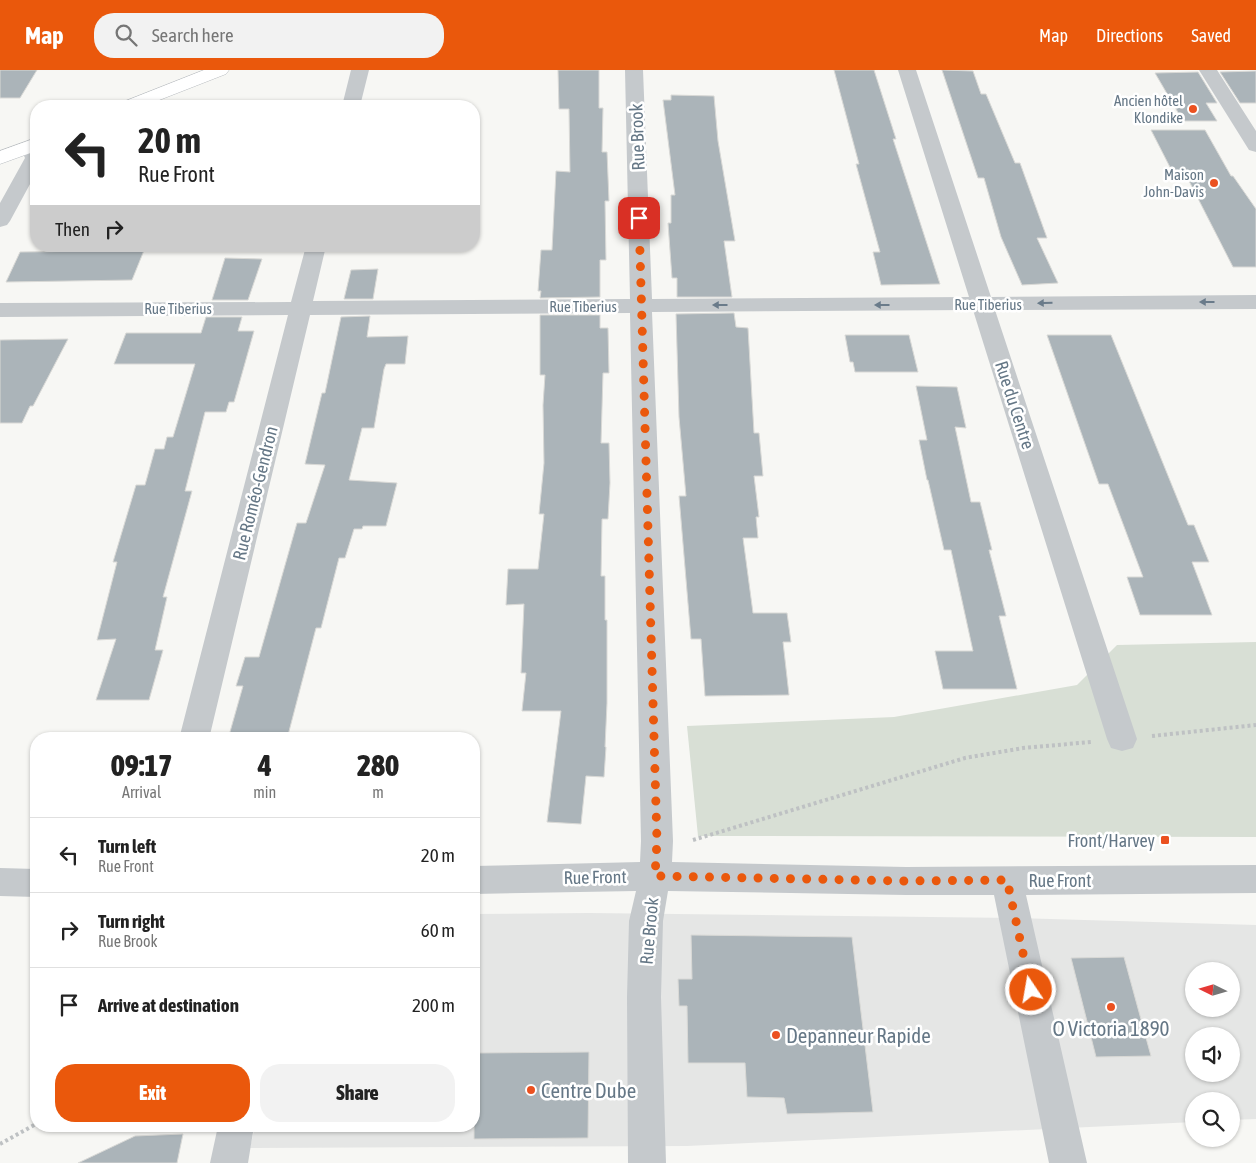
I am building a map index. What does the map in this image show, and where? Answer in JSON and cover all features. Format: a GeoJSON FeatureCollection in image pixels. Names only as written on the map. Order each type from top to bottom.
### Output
{"type":"FeatureCollection","features":[{"type":"Feature","properties":{"kind":"main road"},"geometry":{"type":"LineString","coordinates":[[143,100],[220,70]]}},
{"type":"Feature","properties":{"kind":"main road"},"geometry":{"type":"LineString","coordinates":[[0,158],[30,146]]}},
{"type":"Feature","properties":{"kind":"street"},"geometry":{"type":"LineString","coordinates":[[352,100],[360,70]]}},
{"type":"Feature","properties":{"kind":"street","name":"Rue Brook"},"geometry":{"type":"LineString","coordinates":[[634,70],[657,841],[655,876],[646,920],[644,997],[647,1163]]}},
{"type":"Feature","properties":{"kind":"street","name":"Rue du Centre"},"geometry":{"type":"LineString","coordinates":[[907,70],[1122,739]]}},
{"type":"Feature","properties":{"kind":"street"},"geometry":{"type":"LineString","coordinates":[[1208,70],[1256,146]]}},
{"type":"Feature","properties":{"kind":"street"},"geometry":{"type":"LineString","coordinates":[[0,221],[30,165]]}},
{"type":"Feature","properties":{"kind":"street","name":"Rue Roméo-Gendron"},"geometry":{"type":"LineString","coordinates":[[196,732],[314,252]]}},
{"type":"Feature","properties":{"kind":"street","name":"Rue Tiberius"},"geometry":{"type":"LineString","coordinates":[[0,310],[1256,302]]}},
{"type":"Feature","properties":{"kind":"street","name":"Rue Front"},"geometry":{"type":"LineString","coordinates":[[480,880],[655,876],[906,881],[1256,879]]}},
{"type":"Feature","properties":{"kind":"street"},"geometry":{"type":"LineString","coordinates":[[1007,880],[1068,1163]]}},
{"type":"Feature","properties":{"kind":"street"},"geometry":{"type":"LineString","coordinates":[[0,882],[30,883]]}},
{"type":"Feature","properties":{"kind":"street"},"geometry":{"type":"LineString","coordinates":[[229,1163],[235,1132]]}},
{"type":"Feature","properties":{"kind":"path"},"geometry":{"type":"LineString","coordinates":[[693,840],[965,758],[1024,748],[1256,725]]}},
{"type":"Feature","properties":{"kind":"path"},"geometry":{"type":"LineString","coordinates":[[0,1144],[30,1127]]}},
{"type":"Feature","properties":{"kind":"shaded area"},"geometry":{"type":"Polygon","coordinates":[[[1256,642],[1256,837],[698,836],[687,726],[894,717],[1077,685],[1117,645],[1256,642]]]}},
{"type":"Feature","properties":{"kind":"shaded area"},"geometry":{"type":"Polygon","coordinates":[[[589,913],[1015,918],[1256,925],[1256,1119],[1240,1120],[1240,1092],[1185,1092],[1185,1122],[687,1146],[250,1148],[254,1132],[480,1132],[480,914],[589,913]]]}},
{"type":"Feature","properties":{"kind":"building"},"geometry":{"type":"Polygon","coordinates":[[[0,70],[37,70],[20,98],[0,98],[0,70]]]}},
{"type":"Feature","properties":{"kind":"building"},"geometry":{"type":"Polygon","coordinates":[[[558,70],[599,70],[599,108],[603,108],[602,152],[607,152],[609,201],[605,201],[606,260],[600,260],[600,297],[540,298],[541,291],[538,291],[541,250],[552,250],[556,171],[570,172],[569,109],[559,109],[558,70]]]}},
{"type":"Feature","properties":{"kind":"building"},"geometry":{"type":"Polygon","coordinates":[[[834,70],[874,70],[896,139],[893,139],[940,284],[881,285],[873,252],[880,252],[856,164],[859,164],[834,70]]]}},
{"type":"Feature","properties":{"kind":"building"},"geometry":{"type":"Polygon","coordinates":[[[942,70],[973,71],[981,94],[986,94],[1015,163],[1020,163],[1047,238],[1037,238],[1058,283],[1022,285],[1001,237],[984,178],[978,178],[942,70]]]}},
{"type":"Feature","properties":{"kind":"building"},"geometry":{"type":"Polygon","coordinates":[[[1256,71],[1256,103],[1240,103],[1220,72],[1256,71]]]}},
{"type":"Feature","properties":{"kind":"building"},"geometry":{"type":"Polygon","coordinates":[[[1198,72],[1217,103],[1206,103],[1217,121],[1183,121],[1155,73],[1198,72]]]}},
{"type":"Feature","properties":{"kind":"building"},"geometry":{"type":"Polygon","coordinates":[[[671,95],[714,96],[718,141],[735,241],[724,241],[732,297],[677,297],[677,278],[672,278],[668,223],[671,223],[671,195],[675,195],[663,100],[671,100],[671,95]]]}},
{"type":"Feature","properties":{"kind":"building"},"geometry":{"type":"Polygon","coordinates":[[[1151,130],[1205,130],[1231,176],[1233,176],[1256,209],[1256,267],[1233,267],[1185,173],[1173,173],[1151,130]]]}},
{"type":"Feature","properties":{"kind":"building"},"geometry":{"type":"Polygon","coordinates":[[[20,252],[143,252],[132,280],[6,282],[20,252]]]}},
{"type":"Feature","properties":{"kind":"building"},"geometry":{"type":"Polygon","coordinates":[[[225,258],[262,259],[248,300],[212,300],[225,258]]]}},
{"type":"Feature","properties":{"kind":"building"},"geometry":{"type":"Polygon","coordinates":[[[378,269],[373,299],[344,299],[351,270],[378,269]]]}},
{"type":"Feature","properties":{"kind":"building"},"geometry":{"type":"Polygon","coordinates":[[[734,313],[736,327],[748,328],[754,433],[759,433],[763,476],[754,476],[759,517],[756,517],[758,538],[743,538],[753,613],[787,613],[791,642],[783,642],[789,695],[705,696],[701,639],[691,639],[679,496],[686,496],[679,417],[676,314],[734,313]]]}},
{"type":"Feature","properties":{"kind":"building"},"geometry":{"type":"Polygon","coordinates":[[[540,315],[600,315],[600,328],[608,328],[609,373],[603,373],[601,443],[609,443],[610,483],[608,519],[602,519],[601,576],[605,576],[605,620],[607,620],[606,747],[604,777],[586,776],[581,824],[547,822],[561,711],[522,711],[526,673],[521,673],[524,604],[506,605],[508,569],[538,569],[544,514],[539,514],[544,463],[543,405],[545,375],[540,375],[540,315]]]}},
{"type":"Feature","properties":{"kind":"building"},"geometry":{"type":"Polygon","coordinates":[[[370,316],[367,337],[408,336],[405,364],[386,364],[374,428],[362,428],[349,480],[397,483],[386,526],[363,526],[362,529],[354,529],[345,558],[339,558],[321,628],[316,628],[289,732],[230,732],[243,686],[236,686],[245,657],[259,657],[297,523],[306,523],[325,465],[305,464],[322,393],[325,393],[341,317],[370,316]]]}},
{"type":"Feature","properties":{"kind":"building"},"geometry":{"type":"Polygon","coordinates":[[[206,317],[242,317],[238,331],[254,331],[234,402],[229,402],[226,412],[205,412],[185,491],[192,491],[163,597],[167,597],[155,650],[163,650],[149,700],[96,700],[116,639],[97,640],[117,562],[113,562],[136,485],[145,485],[155,449],[164,449],[167,437],[173,437],[195,364],[114,364],[126,333],[201,333],[206,317]]]}},
{"type":"Feature","properties":{"kind":"building"},"geometry":{"type":"Polygon","coordinates":[[[845,335],[909,335],[918,372],[855,372],[853,362],[850,362],[845,335]]]}},
{"type":"Feature","properties":{"kind":"building"},"geometry":{"type":"Polygon","coordinates":[[[1047,335],[1111,335],[1188,525],[1194,525],[1209,562],[1192,562],[1212,615],[1140,615],[1127,577],[1143,577],[1108,484],[1099,484],[1047,335]]]}},
{"type":"Feature","properties":{"kind":"building"},"geometry":{"type":"Polygon","coordinates":[[[68,339],[22,423],[0,423],[0,340],[68,339]]]}},
{"type":"Feature","properties":{"kind":"building"},"geometry":{"type":"Polygon","coordinates":[[[916,386],[957,387],[966,428],[955,427],[971,502],[980,502],[992,550],[989,550],[1006,616],[999,616],[1017,689],[943,689],[935,651],[973,651],[951,550],[944,550],[927,480],[919,440],[927,440],[916,386]]]}},
{"type":"Feature","properties":{"kind":"building","name":"Depanneur Rapide"},"geometry":{"type":"Polygon","coordinates":[[[691,935],[852,937],[873,1112],[787,1114],[784,1098],[747,1097],[745,1063],[688,1063],[687,1006],[679,1006],[678,979],[692,979],[691,935]]]}},
{"type":"Feature","properties":{"kind":"building","name":"O Victoria 1890"},"geometry":{"type":"Polygon","coordinates":[[[1124,957],[1151,1056],[1096,1057],[1071,958],[1124,957]]]}},
{"type":"Feature","properties":{"kind":"building","name":"Centre Dube"},"geometry":{"type":"Polygon","coordinates":[[[589,1052],[588,1138],[474,1139],[474,1132],[480,1132],[480,1053],[589,1052]]]}},
{"type":"Feature","properties":{"kind":"building"},"geometry":{"type":"Polygon","coordinates":[[[183,1134],[177,1163],[78,1163],[135,1136],[183,1134]]]}},
{"type":"Feature","properties":{"kind":"place","name":"Ancien hôtel Klondike"},"geometry":{"type":"Point","coordinates":[1193,109]}},
{"type":"Feature","properties":{"kind":"place","name":"Maison John-Davis"},"geometry":{"type":"Point","coordinates":[1214,183]}},
{"type":"Feature","properties":{"kind":"place","name":"Front/Harvey"},"geometry":{"type":"Point","coordinates":[1165,840]}},
{"type":"Feature","properties":{"kind":"place","name":"O Victoria 1890"},"geometry":{"type":"Point","coordinates":[1111,1007]}},
{"type":"Feature","properties":{"kind":"place","name":"Depanneur Rapide"},"geometry":{"type":"Point","coordinates":[776,1035]}},
{"type":"Feature","properties":{"kind":"place","name":"Centre Dube"},"geometry":{"type":"Point","coordinates":[531,1090]}},
{"type":"Feature","properties":{"kind":"route"},"geometry":{"type":"LineString","coordinates":[[639,218],[657,841],[655,876],[906,881],[1007,880],[1031,990]]}}]}
